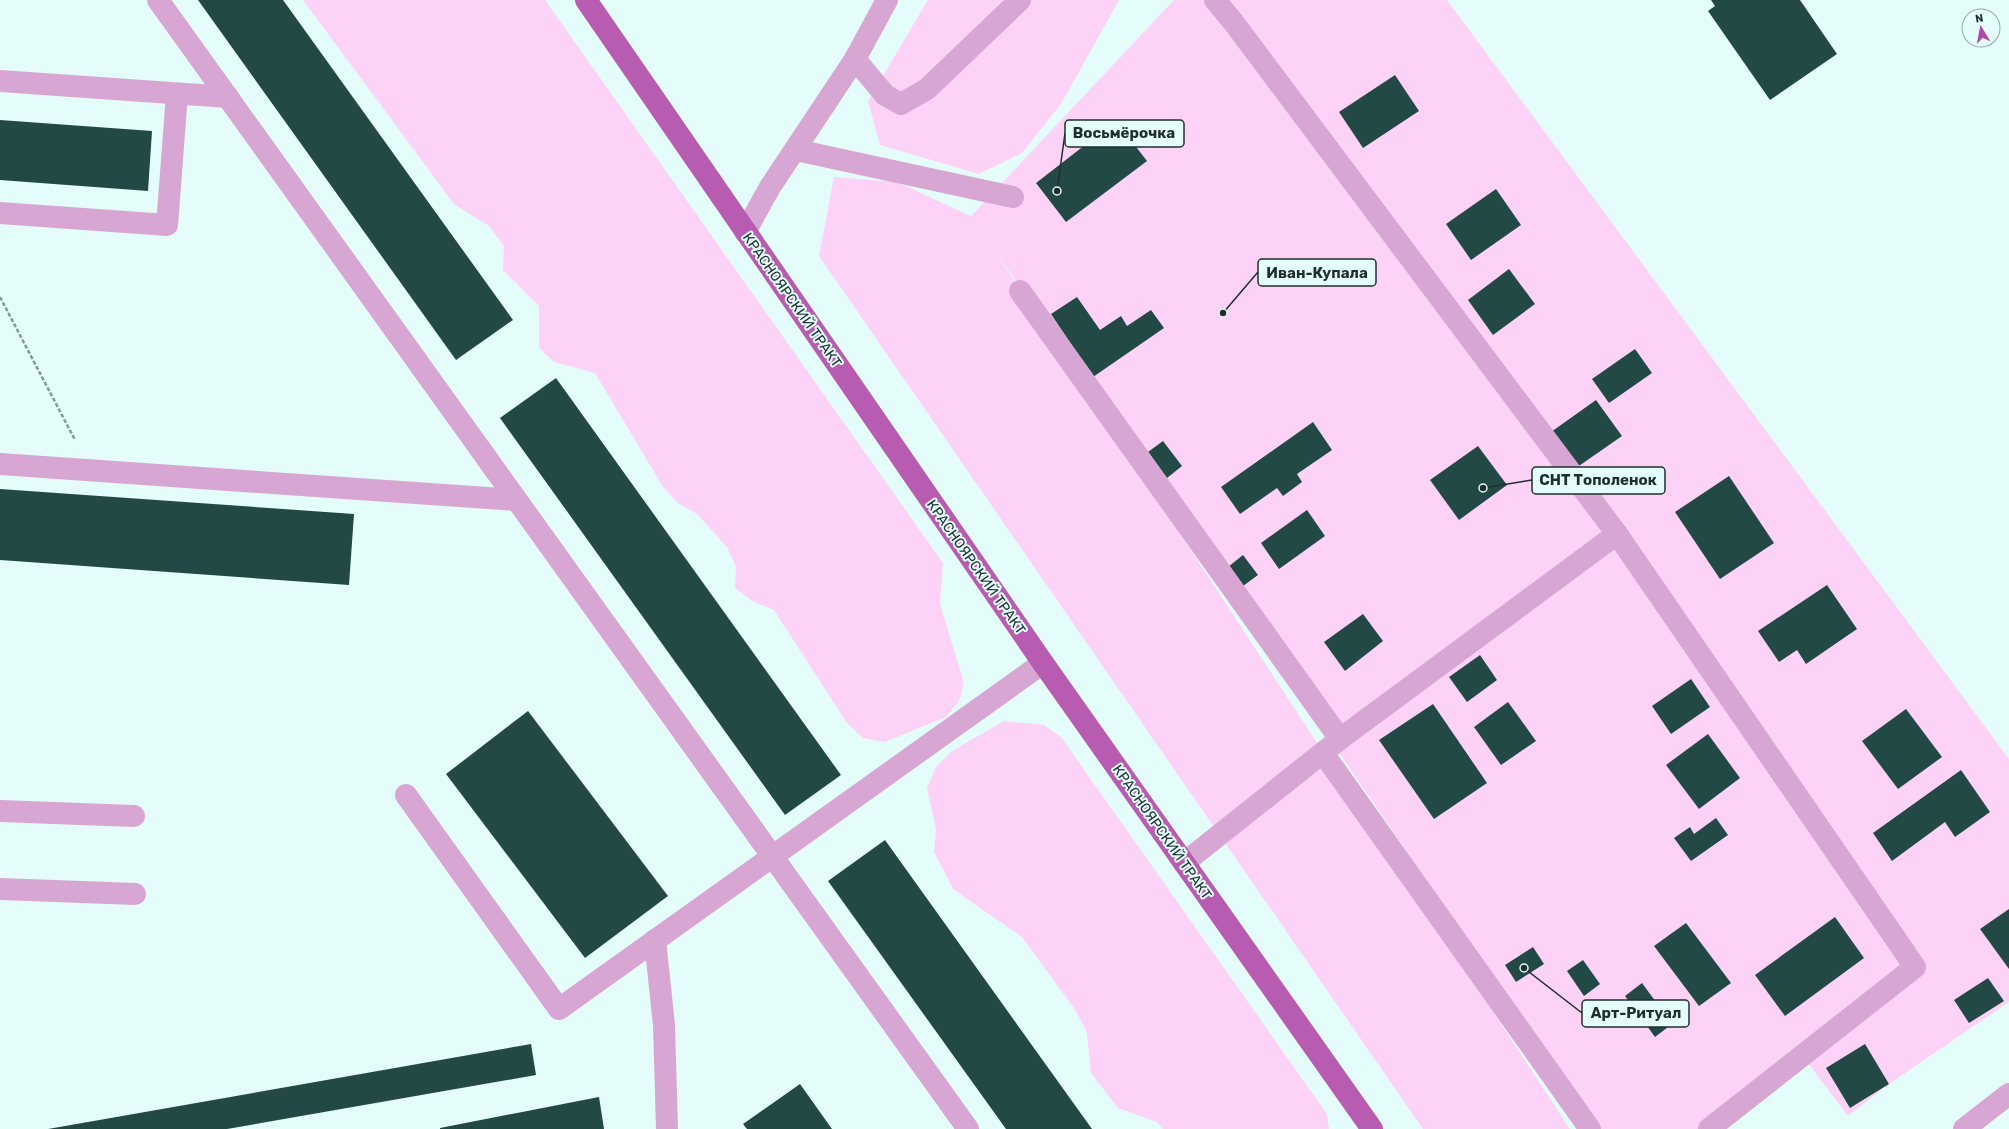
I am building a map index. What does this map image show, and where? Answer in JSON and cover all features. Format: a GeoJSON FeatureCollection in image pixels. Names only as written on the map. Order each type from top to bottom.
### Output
{"type":"FeatureCollection","features":[{"type":"Feature","properties":{"kind":"main road","name":"КРАСНОЯРСКИЙ ТРАКТ"},"geometry":{"type":"LineString","coordinates":[[586,0],[1042,663],[1372,1129]]}},
{"type":"Feature","properties":{"kind":"lane"},"geometry":{"type":"LineString","coordinates":[[158,0],[968,1129]]}},
{"type":"Feature","properties":{"kind":"lane"},"geometry":{"type":"LineString","coordinates":[[745,232],[770,186],[796,150],[855,59],[887,0]]}},
{"type":"Feature","properties":{"kind":"lane"},"geometry":{"type":"LineString","coordinates":[[855,59],[885,95],[901,104],[927,89],[1020,0]]}},
{"type":"Feature","properties":{"kind":"lane"},"geometry":{"type":"LineString","coordinates":[[1215,0],[1239,29],[1617,534],[1916,967],[1709,1129]]}},
{"type":"Feature","properties":{"kind":"lane"},"geometry":{"type":"LineString","coordinates":[[0,82],[228,97]]}},
{"type":"Feature","properties":{"kind":"lane"},"geometry":{"type":"LineString","coordinates":[[0,213],[167,225],[177,94]]}},
{"type":"Feature","properties":{"kind":"lane"},"geometry":{"type":"LineString","coordinates":[[796,150],[1013,197]]}},
{"type":"Feature","properties":{"kind":"lane"},"geometry":{"type":"LineString","coordinates":[[1020,290],[1340,739]]}},
{"type":"Feature","properties":{"kind":"lane"},"geometry":{"type":"LineString","coordinates":[[0,464],[516,500]]}},
{"type":"Feature","properties":{"kind":"lane"},"geometry":{"type":"LineString","coordinates":[[1184,863],[1340,739],[1617,534]]}},
{"type":"Feature","properties":{"kind":"lane"},"geometry":{"type":"LineString","coordinates":[[406,795],[559,1009],[1042,663]]}},
{"type":"Feature","properties":{"kind":"lane"},"geometry":{"type":"LineString","coordinates":[[1323,753],[1590,1129]]}},
{"type":"Feature","properties":{"kind":"lane"},"geometry":{"type":"LineString","coordinates":[[0,811],[134,816]]}},
{"type":"Feature","properties":{"kind":"lane"},"geometry":{"type":"LineString","coordinates":[[0,889],[135,894]]}},
{"type":"Feature","properties":{"kind":"lane"},"geometry":{"type":"LineString","coordinates":[[655,940],[664,1025],[667,1129]]}},
{"type":"Feature","properties":{"kind":"lane"},"geometry":{"type":"LineString","coordinates":[[1964,1129],[2009,1094]]}},
{"type":"Feature","properties":{"kind":"path"},"geometry":{"type":"LineString","coordinates":[[0,297],[91,470]]}},
{"type":"Feature","properties":{"kind":"shaded area"},"geometry":{"type":"Polygon","coordinates":[[[303,0],[545,0],[943,563],[940,604],[964,683],[959,701],[946,717],[885,742],[863,738],[847,723],[774,610],[752,601],[735,588],[736,567],[727,547],[697,514],[678,503],[663,487],[595,373],[554,362],[539,348],[539,306],[503,270],[504,246],[489,226],[454,204],[303,0]]]}},
{"type":"Feature","properties":{"kind":"shaded area"},"geometry":{"type":"Polygon","coordinates":[[[928,0],[1119,0],[1061,104],[1022,153],[979,174],[880,145],[868,101],[928,0]]]}},
{"type":"Feature","properties":{"kind":"shaded area"},"geometry":{"type":"Polygon","coordinates":[[[1174,0],[1447,0],[2009,759],[2009,1002],[1889,1084],[1848,1116],[1808,1063],[1720,1129],[1597,1129],[987,239],[1570,1129],[1423,1129],[819,256],[834,177],[897,182],[971,216],[1174,0]]]}},
{"type":"Feature","properties":{"kind":"shaded area"},"geometry":{"type":"Polygon","coordinates":[[[1004,721],[1044,725],[1061,737],[1327,1114],[1329,1129],[1163,1129],[1157,1122],[1118,1108],[1091,1073],[1087,1033],[1076,1011],[1022,937],[953,889],[934,852],[936,829],[927,788],[936,767],[952,751],[1004,721]]]}},
{"type":"Feature","properties":{"kind":"building"},"geometry":{"type":"Polygon","coordinates":[[[198,0],[283,0],[513,320],[456,360],[198,0]]]}},
{"type":"Feature","properties":{"kind":"building"},"geometry":{"type":"Polygon","coordinates":[[[1711,0],[1800,0],[1837,54],[1770,100],[1708,11],[1715,6],[1711,0]]]}},
{"type":"Feature","properties":{"kind":"building"},"geometry":{"type":"Polygon","coordinates":[[[1395,75],[1419,111],[1363,148],[1339,112],[1395,75]]]}},
{"type":"Feature","properties":{"kind":"building"},"geometry":{"type":"Polygon","coordinates":[[[0,120],[152,131],[148,191],[0,180],[0,120]]]}},
{"type":"Feature","properties":{"kind":"building"},"geometry":{"type":"Polygon","coordinates":[[[1116,121],[1147,161],[1066,222],[1036,183],[1116,121]]]}},
{"type":"Feature","properties":{"kind":"building"},"geometry":{"type":"Polygon","coordinates":[[[1496,189],[1521,225],[1471,260],[1446,224],[1496,189]]]}},
{"type":"Feature","properties":{"kind":"building"},"geometry":{"type":"Polygon","coordinates":[[[1509,269],[1535,304],[1493,335],[1468,300],[1509,269]]]}},
{"type":"Feature","properties":{"kind":"building"},"geometry":{"type":"Polygon","coordinates":[[[1077,297],[1100,330],[1121,316],[1127,326],[1151,310],[1164,328],[1093,377],[1051,314],[1077,297]]]}},
{"type":"Feature","properties":{"kind":"building"},"geometry":{"type":"Polygon","coordinates":[[[1635,349],[1652,373],[1609,403],[1592,379],[1635,349]]]}},
{"type":"Feature","properties":{"kind":"building"},"geometry":{"type":"Polygon","coordinates":[[[556,378],[841,775],[785,815],[500,418],[556,378]]]}},
{"type":"Feature","properties":{"kind":"building"},"geometry":{"type":"Polygon","coordinates":[[[1596,400],[1622,436],[1576,468],[1551,432],[1596,400]]]}},
{"type":"Feature","properties":{"kind":"building"},"geometry":{"type":"Polygon","coordinates":[[[1313,422],[1332,450],[1297,474],[1302,482],[1283,496],[1277,488],[1240,514],[1221,487],[1313,422]]]}},
{"type":"Feature","properties":{"kind":"building"},"geometry":{"type":"Polygon","coordinates":[[[1163,441],[1182,466],[1167,478],[1148,452],[1163,441]]]}},
{"type":"Feature","properties":{"kind":"building"},"geometry":{"type":"Polygon","coordinates":[[[1478,446],[1507,485],[1459,520],[1430,480],[1478,446]]]}},
{"type":"Feature","properties":{"kind":"building"},"geometry":{"type":"Polygon","coordinates":[[[1729,476],[1774,543],[1720,579],[1675,512],[1729,476]]]}},
{"type":"Feature","properties":{"kind":"building"},"geometry":{"type":"Polygon","coordinates":[[[0,489],[354,514],[349,585],[0,560],[0,489]]]}},
{"type":"Feature","properties":{"kind":"building"},"geometry":{"type":"Polygon","coordinates":[[[1307,510],[1325,536],[1279,569],[1261,543],[1307,510]]]}},
{"type":"Feature","properties":{"kind":"building"},"geometry":{"type":"Polygon","coordinates":[[[1243,555],[1258,575],[1243,586],[1228,567],[1243,555]]]}},
{"type":"Feature","properties":{"kind":"building"},"geometry":{"type":"Polygon","coordinates":[[[1827,585],[1857,629],[1806,664],[1797,650],[1779,662],[1758,631],[1827,585]]]}},
{"type":"Feature","properties":{"kind":"building"},"geometry":{"type":"Polygon","coordinates":[[[1363,614],[1383,641],[1345,671],[1324,642],[1363,614]]]}},
{"type":"Feature","properties":{"kind":"building"},"geometry":{"type":"Polygon","coordinates":[[[1480,655],[1497,680],[1467,702],[1449,677],[1480,655]]]}},
{"type":"Feature","properties":{"kind":"building"},"geometry":{"type":"Polygon","coordinates":[[[1691,679],[1710,707],[1671,734],[1652,706],[1691,679]]]}},
{"type":"Feature","properties":{"kind":"building"},"geometry":{"type":"Polygon","coordinates":[[[1508,702],[1536,741],[1501,765],[1474,727],[1508,702]]]}},
{"type":"Feature","properties":{"kind":"building"},"geometry":{"type":"Polygon","coordinates":[[[1433,704],[1487,783],[1434,819],[1379,740],[1433,704]]]}},
{"type":"Feature","properties":{"kind":"building"},"geometry":{"type":"Polygon","coordinates":[[[1906,709],[1942,757],[1898,789],[1862,741],[1906,709]]]}},
{"type":"Feature","properties":{"kind":"building"},"geometry":{"type":"Polygon","coordinates":[[[528,711],[668,896],[585,958],[446,774],[528,711]]]}},
{"type":"Feature","properties":{"kind":"building"},"geometry":{"type":"Polygon","coordinates":[[[1708,734],[1740,778],[1699,809],[1666,765],[1708,734]]]}},
{"type":"Feature","properties":{"kind":"building"},"geometry":{"type":"Polygon","coordinates":[[[1961,770],[1990,812],[1955,837],[1945,822],[1892,861],[1873,833],[1961,770]]]}},
{"type":"Feature","properties":{"kind":"building"},"geometry":{"type":"Polygon","coordinates":[[[1716,818],[1728,835],[1691,861],[1674,838],[1690,827],[1694,834],[1716,818]]]}},
{"type":"Feature","properties":{"kind":"building"},"geometry":{"type":"Polygon","coordinates":[[[885,840],[1092,1129],[1006,1129],[828,881],[885,840]]]}},
{"type":"Feature","properties":{"kind":"building"},"geometry":{"type":"Polygon","coordinates":[[[2009,909],[2009,969],[1980,929],[2009,909]]]}},
{"type":"Feature","properties":{"kind":"building"},"geometry":{"type":"Polygon","coordinates":[[[1835,917],[1864,958],[1785,1016],[1755,975],[1835,917]]]}},
{"type":"Feature","properties":{"kind":"building"},"geometry":{"type":"Polygon","coordinates":[[[1686,923],[1731,983],[1699,1006],[1654,946],[1686,923]]]}},
{"type":"Feature","properties":{"kind":"building"},"geometry":{"type":"Polygon","coordinates":[[[1533,947],[1544,964],[1516,982],[1505,965],[1533,947]]]}},
{"type":"Feature","properties":{"kind":"building"},"geometry":{"type":"Polygon","coordinates":[[[1583,960],[1600,984],[1584,996],[1567,971],[1583,960]]]}},
{"type":"Feature","properties":{"kind":"building"},"geometry":{"type":"Polygon","coordinates":[[[1988,978],[2004,1001],[1969,1023],[1954,1000],[1988,978]]]}},
{"type":"Feature","properties":{"kind":"building"},"geometry":{"type":"Polygon","coordinates":[[[1642,983],[1672,1024],[1655,1037],[1625,996],[1642,983]]]}},
{"type":"Feature","properties":{"kind":"building"},"geometry":{"type":"Polygon","coordinates":[[[531,1044],[536,1075],[227,1129],[48,1129],[531,1044]]]}},
{"type":"Feature","properties":{"kind":"building"},"geometry":{"type":"Polygon","coordinates":[[[1865,1044],[1889,1084],[1850,1108],[1826,1068],[1865,1044]]]}},
{"type":"Feature","properties":{"kind":"building"},"geometry":{"type":"Polygon","coordinates":[[[800,1084],[832,1129],[747,1129],[743,1124],[800,1084]]]}},
{"type":"Feature","properties":{"kind":"building"},"geometry":{"type":"Polygon","coordinates":[[[599,1097],[604,1129],[440,1129],[440,1128],[599,1097]]]}},
{"type":"Feature","properties":{"kind":"place","name":"Восьмёрочка"},"geometry":{"type":"Point","coordinates":[1057,191]}},
{"type":"Feature","properties":{"kind":"place","name":"Иван-Купала"},"geometry":{"type":"Point","coordinates":[1223,313]}},
{"type":"Feature","properties":{"kind":"place","name":"СНТ Тополенок"},"geometry":{"type":"Point","coordinates":[1483,488]}},
{"type":"Feature","properties":{"kind":"place","name":"Арт-Ритуал"},"geometry":{"type":"Point","coordinates":[1524,968]}}]}
